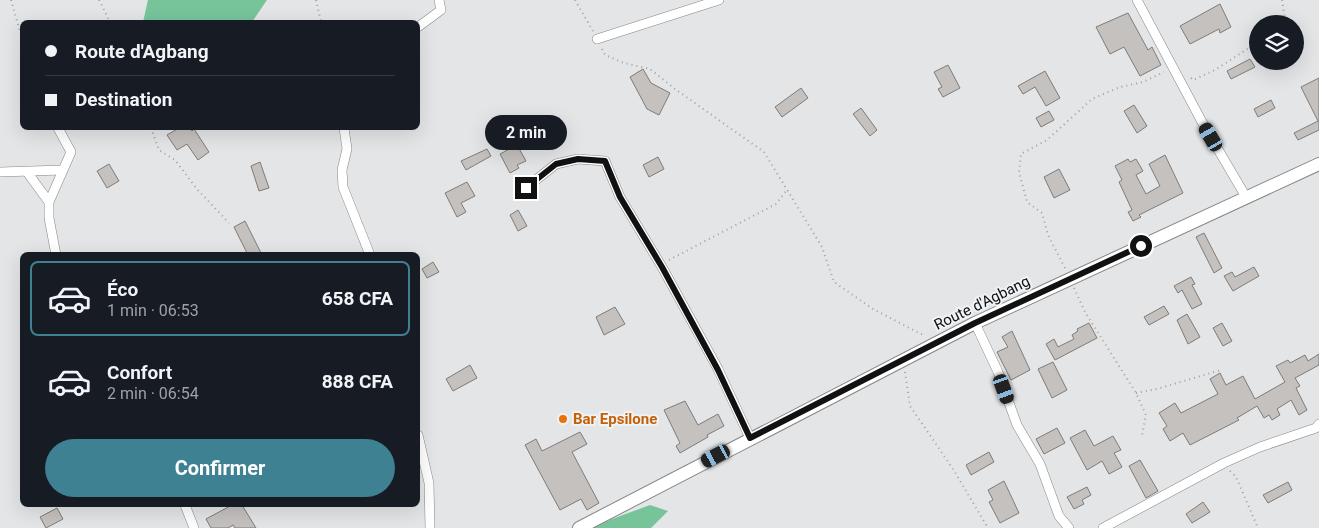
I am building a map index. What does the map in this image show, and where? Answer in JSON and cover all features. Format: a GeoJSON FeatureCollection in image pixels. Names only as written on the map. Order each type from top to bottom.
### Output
{"type":"FeatureCollection","features":[{"type":"Feature","properties":{"kind":"main road","name":"Route d'Agbang"},"geometry":{"type":"LineString","coordinates":[[579,528],[975,323],[1319,164]]}},
{"type":"Feature","properties":{"kind":"street"},"geometry":{"type":"LineString","coordinates":[[420,26],[441,10],[439,0]]}},
{"type":"Feature","properties":{"kind":"street"},"geometry":{"type":"LineString","coordinates":[[597,39],[718,0]]}},
{"type":"Feature","properties":{"kind":"street"},"geometry":{"type":"LineString","coordinates":[[1137,0],[1246,197]]}},
{"type":"Feature","properties":{"kind":"street"},"geometry":{"type":"LineString","coordinates":[[55,252],[49,218],[49,202],[71,152],[59,130]]}},
{"type":"Feature","properties":{"kind":"street"},"geometry":{"type":"LineString","coordinates":[[344,130],[347,148],[342,170],[343,188],[369,252]]}},
{"type":"Feature","properties":{"kind":"street"},"geometry":{"type":"LineString","coordinates":[[526,188],[556,164],[578,159],[605,161],[620,197],[662,267],[718,370],[750,438]]}},
{"type":"Feature","properties":{"kind":"street"},"geometry":{"type":"LineString","coordinates":[[0,172],[62,170]]}},
{"type":"Feature","properties":{"kind":"street"},"geometry":{"type":"LineString","coordinates":[[27,172],[49,202]]}},
{"type":"Feature","properties":{"kind":"street"},"geometry":{"type":"LineString","coordinates":[[975,323],[998,372],[1018,425],[1040,464],[1059,516],[1069,528]]}},
{"type":"Feature","properties":{"kind":"street"},"geometry":{"type":"LineString","coordinates":[[1103,528],[1224,463],[1260,447],[1316,428],[1319,424]]}},
{"type":"Feature","properties":{"kind":"street"},"geometry":{"type":"LineString","coordinates":[[420,444],[429,482],[430,528]]}},
{"type":"Feature","properties":{"kind":"street"},"geometry":{"type":"LineString","coordinates":[[186,507],[194,528]]}},
{"type":"Feature","properties":{"kind":"path"},"geometry":{"type":"LineString","coordinates":[[11,0],[20,31]]}},
{"type":"Feature","properties":{"kind":"path"},"geometry":{"type":"LineString","coordinates":[[98,0],[109,20]]}},
{"type":"Feature","properties":{"kind":"path"},"geometry":{"type":"LineString","coordinates":[[316,0],[321,20]]}},
{"type":"Feature","properties":{"kind":"path"},"geometry":{"type":"LineString","coordinates":[[575,0],[605,55],[650,69],[764,152],[786,191],[822,247],[834,282],[874,309],[935,343]]}},
{"type":"Feature","properties":{"kind":"path"},"geometry":{"type":"LineString","coordinates":[[1282,0],[1284,15]]}},
{"type":"Feature","properties":{"kind":"path"},"geometry":{"type":"LineString","coordinates":[[1142,434],[1146,415],[1136,393],[1085,312],[1048,235],[1042,213],[1027,202],[1019,172],[1022,154],[1047,140],[1092,99],[1120,87],[1143,82],[1174,69],[1193,80],[1215,70],[1249,48]]}},
{"type":"Feature","properties":{"kind":"path"},"geometry":{"type":"LineString","coordinates":[[152,130],[159,150],[175,160],[196,188],[229,223]]}},
{"type":"Feature","properties":{"kind":"path"},"geometry":{"type":"LineString","coordinates":[[662,267],[673,257],[724,233],[776,204],[786,191]]}},
{"type":"Feature","properties":{"kind":"path"},"geometry":{"type":"LineString","coordinates":[[904,359],[910,406],[953,469],[988,528]]}},
{"type":"Feature","properties":{"kind":"path"},"geometry":{"type":"LineString","coordinates":[[1136,393],[1157,389],[1221,370]]}},
{"type":"Feature","properties":{"kind":"path"},"geometry":{"type":"LineString","coordinates":[[1224,463],[1236,477],[1258,528]]}},
{"type":"Feature","properties":{"kind":"green space"},"geometry":{"type":"Polygon","coordinates":[[[148,0],[267,0],[253,20],[143,20],[148,0]]]}},
{"type":"Feature","properties":{"kind":"green space"},"geometry":{"type":"Polygon","coordinates":[[[650,505],[668,511],[651,528],[593,528],[604,522],[650,505]]]}},
{"type":"Feature","properties":{"kind":"building"},"geometry":{"type":"Polygon","coordinates":[[[1220,4],[1231,27],[1220,33],[1219,29],[1190,44],[1180,26],[1220,4]]]}},
{"type":"Feature","properties":{"kind":"building"},"geometry":{"type":"Polygon","coordinates":[[[1128,13],[1148,50],[1152,47],[1161,65],[1140,76],[1124,47],[1110,54],[1096,27],[1128,13]]]}},
{"type":"Feature","properties":{"kind":"building"},"geometry":{"type":"Polygon","coordinates":[[[1249,60],[1249,70],[1231,79],[1227,71],[1249,60]]]}},
{"type":"Feature","properties":{"kind":"building"},"geometry":{"type":"Polygon","coordinates":[[[948,65],[960,88],[943,97],[938,89],[942,87],[934,72],[948,65]]]}},
{"type":"Feature","properties":{"kind":"building"},"geometry":{"type":"Polygon","coordinates":[[[643,69],[651,83],[670,93],[659,115],[647,109],[630,77],[643,69]]]}},
{"type":"Feature","properties":{"kind":"building"},"geometry":{"type":"Polygon","coordinates":[[[1045,71],[1060,98],[1046,106],[1035,87],[1023,94],[1018,86],[1045,71]]]}},
{"type":"Feature","properties":{"kind":"building"},"geometry":{"type":"Polygon","coordinates":[[[1319,78],[1319,130],[1298,140],[1294,133],[1318,121],[1301,87],[1319,78]]]}},
{"type":"Feature","properties":{"kind":"building"},"geometry":{"type":"Polygon","coordinates":[[[801,88],[808,98],[782,117],[775,107],[801,88]]]}},
{"type":"Feature","properties":{"kind":"building"},"geometry":{"type":"Polygon","coordinates":[[[1271,100],[1275,108],[1258,117],[1254,109],[1271,100]]]}},
{"type":"Feature","properties":{"kind":"building"},"geometry":{"type":"Polygon","coordinates":[[[1134,105],[1147,126],[1137,133],[1124,111],[1134,105]]]}},
{"type":"Feature","properties":{"kind":"building"},"geometry":{"type":"Polygon","coordinates":[[[861,108],[877,130],[870,136],[853,114],[861,108]]]}},
{"type":"Feature","properties":{"kind":"building"},"geometry":{"type":"Polygon","coordinates":[[[1049,111],[1054,120],[1041,127],[1036,118],[1049,111]]]}},
{"type":"Feature","properties":{"kind":"building"},"geometry":{"type":"Polygon","coordinates":[[[544,118],[552,131],[540,138],[532,125],[544,118]]]}},
{"type":"Feature","properties":{"kind":"building"},"geometry":{"type":"Polygon","coordinates":[[[176,130],[195,130],[209,152],[198,160],[187,144],[177,150],[167,135],[176,130]]]}},
{"type":"Feature","properties":{"kind":"building"},"geometry":{"type":"Polygon","coordinates":[[[517,145],[526,161],[517,165],[519,168],[510,173],[500,154],[517,145]]]}},
{"type":"Feature","properties":{"kind":"building"},"geometry":{"type":"Polygon","coordinates":[[[487,149],[491,156],[466,170],[461,161],[487,149]]]}},
{"type":"Feature","properties":{"kind":"building"},"geometry":{"type":"Polygon","coordinates":[[[1165,155],[1183,193],[1139,215],[1141,217],[1133,221],[1128,212],[1132,210],[1119,182],[1122,180],[1115,166],[1128,159],[1130,162],[1136,159],[1143,171],[1136,175],[1146,194],[1160,186],[1149,164],[1165,155]]]}},
{"type":"Feature","properties":{"kind":"building"},"geometry":{"type":"Polygon","coordinates":[[[658,157],[664,169],[649,177],[643,165],[658,157]]]}},
{"type":"Feature","properties":{"kind":"building"},"geometry":{"type":"Polygon","coordinates":[[[260,162],[269,188],[259,191],[251,166],[260,162]]]}},
{"type":"Feature","properties":{"kind":"building"},"geometry":{"type":"Polygon","coordinates":[[[109,164],[119,181],[107,188],[97,171],[109,164]]]}},
{"type":"Feature","properties":{"kind":"building"},"geometry":{"type":"Polygon","coordinates":[[[1059,169],[1070,190],[1054,198],[1044,177],[1059,169]]]}},
{"type":"Feature","properties":{"kind":"building"},"geometry":{"type":"Polygon","coordinates":[[[467,182],[475,196],[461,203],[466,212],[457,217],[445,193],[467,182]]]}},
{"type":"Feature","properties":{"kind":"building"},"geometry":{"type":"Polygon","coordinates":[[[518,210],[527,226],[518,231],[510,215],[518,210]]]}},
{"type":"Feature","properties":{"kind":"building"},"geometry":{"type":"Polygon","coordinates":[[[245,221],[260,252],[246,252],[234,227],[245,221]]]}},
{"type":"Feature","properties":{"kind":"building"},"geometry":{"type":"Polygon","coordinates":[[[1204,233],[1222,268],[1214,273],[1196,237],[1204,233]]]}},
{"type":"Feature","properties":{"kind":"building"},"geometry":{"type":"Polygon","coordinates":[[[433,262],[439,272],[427,278],[422,269],[433,262]]]}},
{"type":"Feature","properties":{"kind":"building"},"geometry":{"type":"Polygon","coordinates":[[[1254,267],[1259,276],[1233,291],[1224,276],[1232,272],[1235,277],[1254,267]]]}},
{"type":"Feature","properties":{"kind":"building"},"geometry":{"type":"Polygon","coordinates":[[[1191,277],[1195,284],[1192,285],[1202,304],[1192,309],[1182,290],[1178,293],[1174,286],[1191,277]]]}},
{"type":"Feature","properties":{"kind":"building"},"geometry":{"type":"Polygon","coordinates":[[[1164,306],[1169,314],[1149,325],[1144,317],[1164,306]]]}},
{"type":"Feature","properties":{"kind":"building"},"geometry":{"type":"Polygon","coordinates":[[[615,307],[625,324],[604,335],[596,317],[615,307]]]}},
{"type":"Feature","properties":{"kind":"building"},"geometry":{"type":"Polygon","coordinates":[[[1187,314],[1200,337],[1188,344],[1177,320],[1187,314]]]}},
{"type":"Feature","properties":{"kind":"building"},"geometry":{"type":"Polygon","coordinates":[[[1089,323],[1097,338],[1055,360],[1046,344],[1054,339],[1058,347],[1074,339],[1072,335],[1078,331],[1077,329],[1089,323]]]}},
{"type":"Feature","properties":{"kind":"building"},"geometry":{"type":"Polygon","coordinates":[[[1222,323],[1232,341],[1223,346],[1213,328],[1222,323]]]}},
{"type":"Feature","properties":{"kind":"building"},"geometry":{"type":"Polygon","coordinates":[[[1012,331],[1030,370],[1011,380],[997,352],[1008,347],[1002,337],[1012,331]]]}},
{"type":"Feature","properties":{"kind":"building"},"geometry":{"type":"Polygon","coordinates":[[[1319,354],[1319,365],[1295,378],[1300,386],[1296,388],[1307,410],[1299,415],[1291,400],[1277,409],[1280,415],[1272,420],[1269,415],[1264,418],[1257,406],[1237,418],[1239,420],[1190,445],[1183,433],[1170,441],[1163,429],[1167,426],[1159,413],[1175,403],[1181,413],[1218,394],[1210,379],[1220,373],[1226,385],[1243,376],[1255,399],[1285,382],[1276,366],[1288,360],[1290,363],[1305,355],[1308,361],[1319,354]]]}},
{"type":"Feature","properties":{"kind":"building"},"geometry":{"type":"Polygon","coordinates":[[[1053,362],[1067,390],[1052,398],[1038,369],[1053,362]]]}},
{"type":"Feature","properties":{"kind":"building"},"geometry":{"type":"Polygon","coordinates":[[[470,365],[477,378],[453,391],[446,379],[470,365]]]}},
{"type":"Feature","properties":{"kind":"building"},"geometry":{"type":"Polygon","coordinates":[[[685,401],[698,425],[718,414],[724,426],[680,453],[676,446],[680,443],[664,410],[685,401]]]}},
{"type":"Feature","properties":{"kind":"building"},"geometry":{"type":"Polygon","coordinates":[[[1057,428],[1065,443],[1044,454],[1036,439],[1057,428]]]}},
{"type":"Feature","properties":{"kind":"building"},"geometry":{"type":"Polygon","coordinates":[[[1085,430],[1094,446],[1113,436],[1121,450],[1114,453],[1122,467],[1109,474],[1102,461],[1087,470],[1070,438],[1085,430]]]}},
{"type":"Feature","properties":{"kind":"building"},"geometry":{"type":"Polygon","coordinates":[[[580,432],[587,444],[572,452],[599,503],[587,510],[581,499],[560,510],[525,445],[536,439],[542,451],[580,432]]]}},
{"type":"Feature","properties":{"kind":"building"},"geometry":{"type":"Polygon","coordinates":[[[989,452],[994,462],[971,475],[966,465],[989,452]]]}},
{"type":"Feature","properties":{"kind":"building"},"geometry":{"type":"Polygon","coordinates":[[[1140,460],[1158,491],[1146,498],[1129,466],[1140,460]]]}},
{"type":"Feature","properties":{"kind":"building"},"geometry":{"type":"Polygon","coordinates":[[[1004,481],[1019,513],[1000,523],[989,502],[993,500],[988,490],[1004,481]]]}},
{"type":"Feature","properties":{"kind":"building"},"geometry":{"type":"Polygon","coordinates":[[[1288,482],[1292,490],[1268,503],[1263,495],[1288,482]]]}},
{"type":"Feature","properties":{"kind":"building"},"geometry":{"type":"Polygon","coordinates":[[[1087,487],[1091,495],[1082,500],[1084,504],[1074,509],[1067,497],[1087,487]]]}},
{"type":"Feature","properties":{"kind":"building"},"geometry":{"type":"Polygon","coordinates":[[[1203,502],[1210,512],[1192,523],[1186,514],[1203,502]]]}},
{"type":"Feature","properties":{"kind":"building"},"geometry":{"type":"Polygon","coordinates":[[[228,507],[243,507],[256,528],[235,528],[233,525],[228,528],[211,528],[206,519],[228,507]]]}},
{"type":"Feature","properties":{"kind":"building"},"geometry":{"type":"Polygon","coordinates":[[[57,508],[63,519],[46,528],[40,517],[57,508]]]}},
{"type":"Feature","properties":{"kind":"place","name":"Bar Epsilone"},"geometry":{"type":"Point","coordinates":[563,419]}},
{"type":"Feature","properties":{"kind":"route"},"geometry":{"type":"LineString","coordinates":[[526,188],[556,164],[578,159],[605,161],[620,197],[662,267],[718,370],[750,438],[975,323],[1141,246]]}}]}
